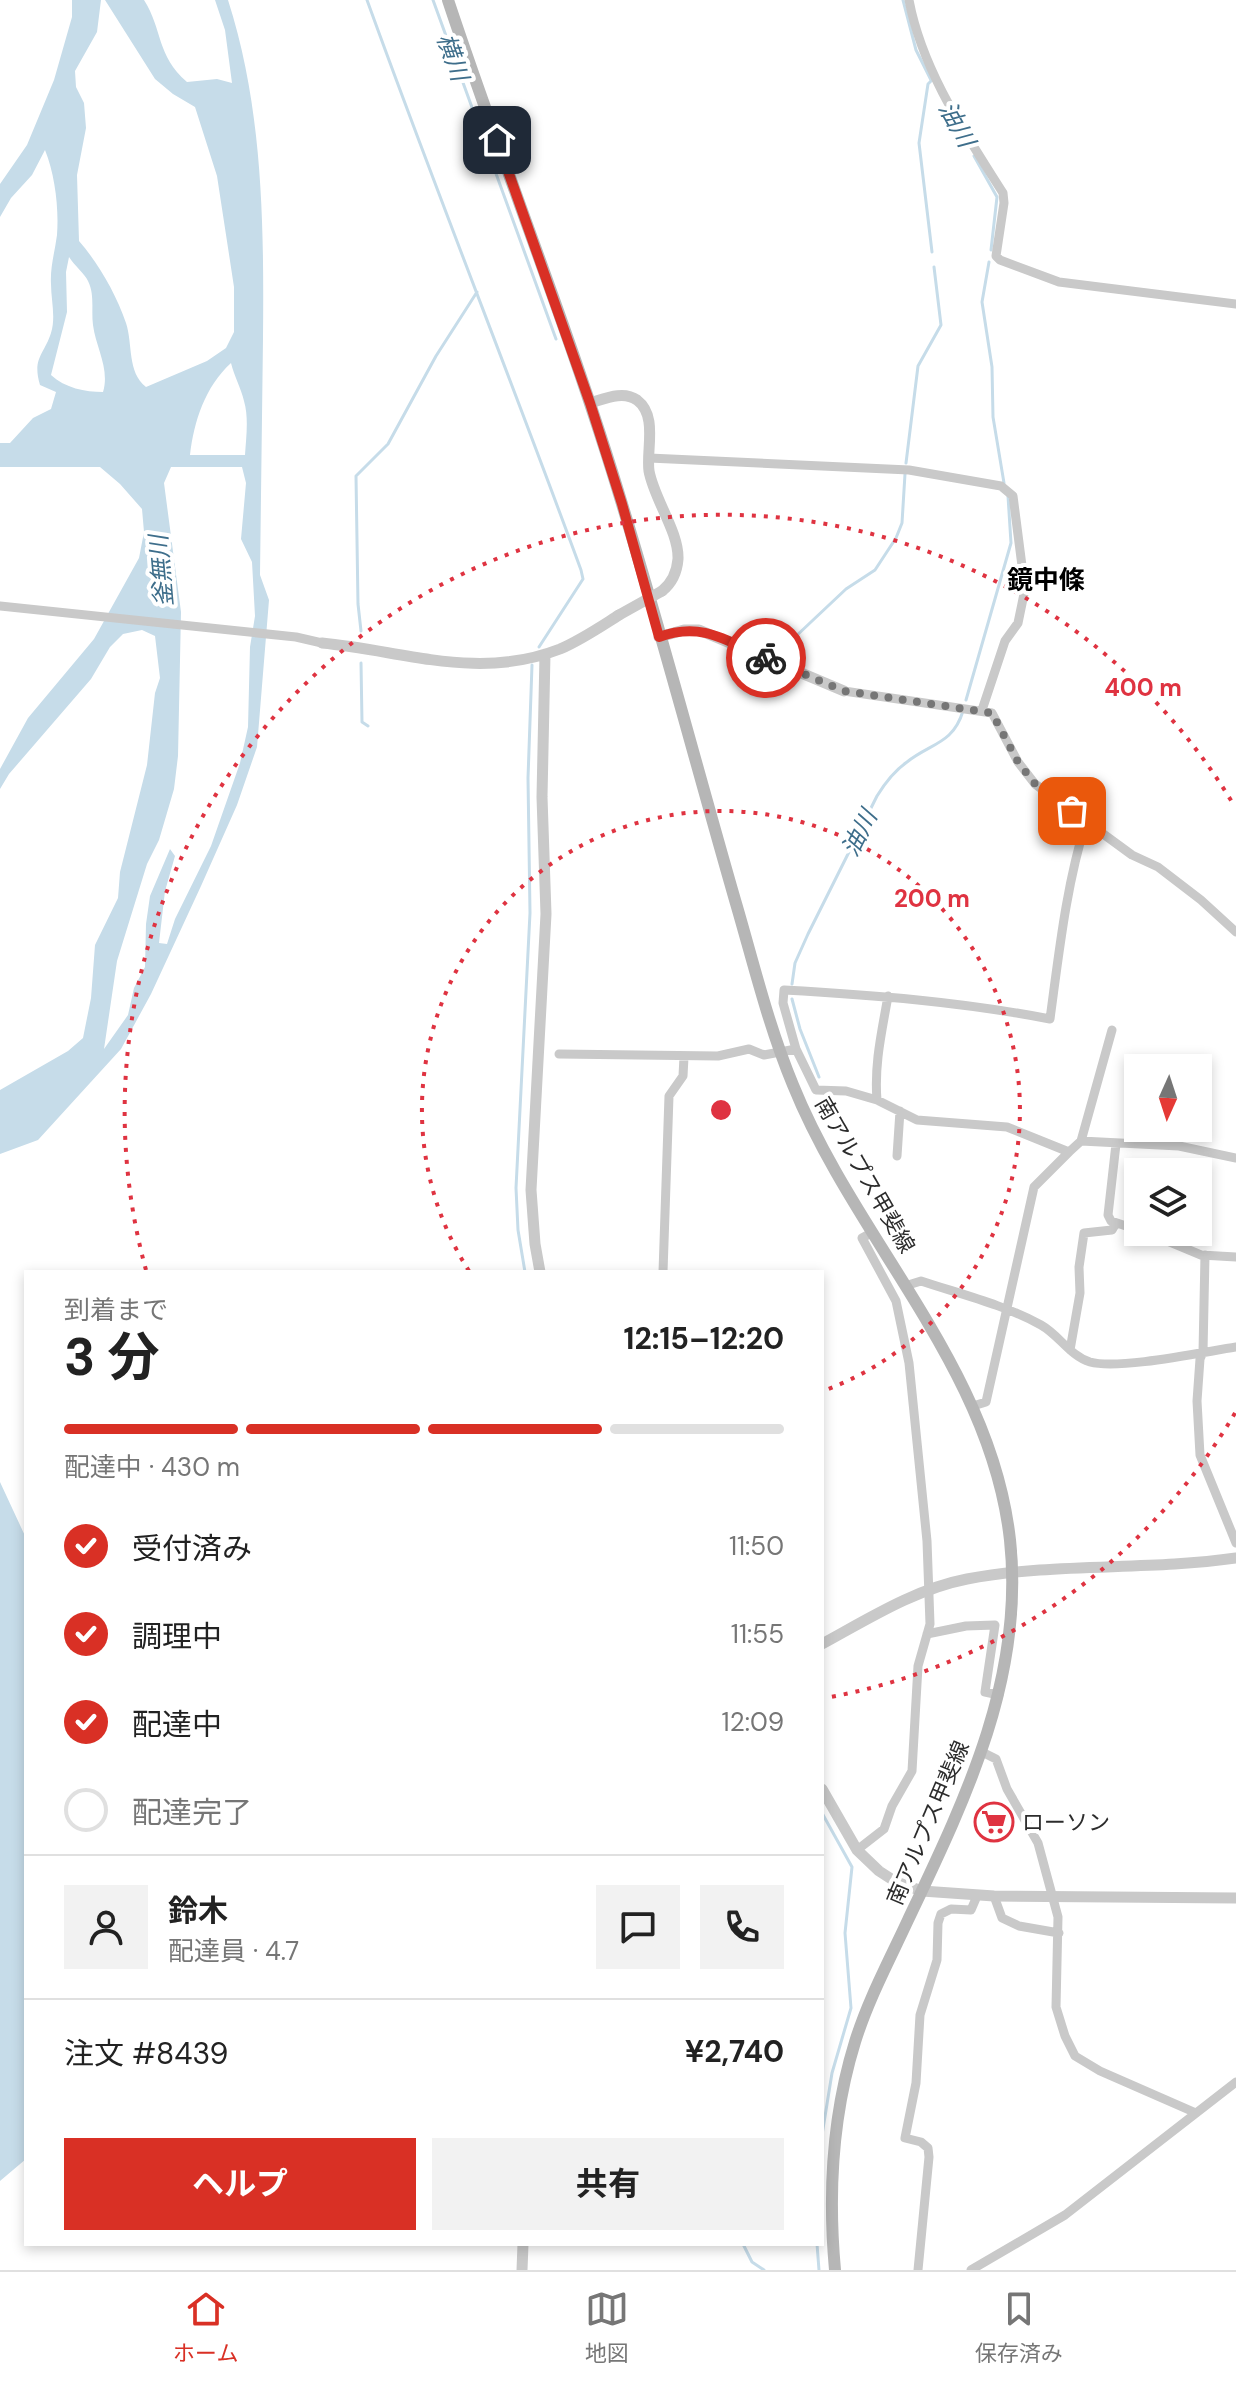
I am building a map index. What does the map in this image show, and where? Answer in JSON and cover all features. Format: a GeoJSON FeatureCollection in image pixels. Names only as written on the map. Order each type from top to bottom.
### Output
{"type":"FeatureCollection","features":[{"type":"Feature","properties":{"kind":"main road","name":"南アルプス甲斐線"},"geometry":{"type":"LineString","coordinates":[[448,0],[590,403],[622,504],[780,1051],[825,1155],[962,1383],[991,1454],[1004,1502],[1012,1573],[1008,1648],[999,1695],[982,1752],[922,1891],[869,2002],[854,2044],[841,2095],[831,2181],[830,2221],[835,2270]]}},
{"type":"Feature","properties":{"kind":"street"},"geometry":{"type":"LineString","coordinates":[[909,0],[919,42],[968,137],[1003,193],[996,256],[1000,260],[1059,282],[1236,304]]}},
{"type":"Feature","properties":{"kind":"street"},"geometry":{"type":"LineString","coordinates":[[0,606],[280,635],[455,664],[493,663],[545,654],[582,639],[662,591],[675,575],[678,555],[653,486],[649,424],[640,403],[634,398],[619,396],[590,403]]}},
{"type":"Feature","properties":{"kind":"street"},"geometry":{"type":"LineString","coordinates":[[649,458],[909,470],[1001,486],[1013,496],[1025,589],[1018,623],[1005,641],[982,710]]}},
{"type":"Feature","properties":{"kind":"street"},"geometry":{"type":"LineString","coordinates":[[659,637],[684,630],[699,630],[844,691],[992,713],[1018,762],[1035,784],[1132,855],[1158,867],[1236,932]]}},
{"type":"Feature","properties":{"kind":"street"},"geometry":{"type":"LineString","coordinates":[[540,1270],[531,1190],[546,914],[542,797],[545,654]]}},
{"type":"Feature","properties":{"kind":"street"},"geometry":{"type":"LineString","coordinates":[[1069,1152],[1007,1127],[917,1120],[877,1100],[846,1091],[816,1090],[796,1049],[783,1003],[784,990],[888,996],[986,1007],[1050,1019],[1063,920],[1086,822]]}},
{"type":"Feature","properties":{"kind":"street"},"geometry":{"type":"LineString","coordinates":[[877,1100],[875,1080],[878,1051],[888,996]]}},
{"type":"Feature","properties":{"kind":"street"},"geometry":{"type":"LineString","coordinates":[[973,1406],[986,1402],[1034,1187],[1081,1141],[1112,1030]]}},
{"type":"Feature","properties":{"kind":"street"},"geometry":{"type":"LineString","coordinates":[[559,1054],[684,1057],[718,1056],[749,1049],[764,1055],[796,1049]]}},
{"type":"Feature","properties":{"kind":"street"},"geometry":{"type":"LineString","coordinates":[[663,1270],[669,1096],[683,1076],[684,1057]]}},
{"type":"Feature","properties":{"kind":"street"},"geometry":{"type":"LineString","coordinates":[[897,1156],[900,1111]]}},
{"type":"Feature","properties":{"kind":"street"},"geometry":{"type":"LineString","coordinates":[[1081,1141],[1179,1146],[1236,1158]]}},
{"type":"Feature","properties":{"kind":"street"},"geometry":{"type":"LineString","coordinates":[[1116,1144],[1108,1215],[1124,1226]]}},
{"type":"Feature","properties":{"kind":"street"},"geometry":{"type":"LineString","coordinates":[[1070,1350],[1080,1293],[1079,1267],[1084,1233],[1112,1230],[1116,1223]]}},
{"type":"Feature","properties":{"kind":"street"},"geometry":{"type":"LineString","coordinates":[[857,1850],[884,1829],[892,1806],[912,1771],[918,1666],[930,1624],[927,1541],[909,1363],[896,1301],[862,1238],[873,1232]]}},
{"type":"Feature","properties":{"kind":"street"},"geometry":{"type":"LineString","coordinates":[[1182,1246],[1205,1255],[1236,1257]]}},
{"type":"Feature","properties":{"kind":"street"},"geometry":{"type":"LineString","coordinates":[[1205,1255],[1203,1352],[1197,1401],[1200,1455],[1236,1543]]}},
{"type":"Feature","properties":{"kind":"street"},"geometry":{"type":"LineString","coordinates":[[905,1286],[921,1281],[1007,1310],[1045,1327],[1070,1350],[1092,1362],[1133,1362],[1236,1347]]}},
{"type":"Feature","properties":{"kind":"street"},"geometry":{"type":"LineString","coordinates":[[824,1643],[929,1590],[965,1579],[1236,1558]]}},
{"type":"Feature","properties":{"kind":"street"},"geometry":{"type":"LineString","coordinates":[[927,1634],[966,1626],[995,1625],[985,1692],[999,1695]]}},
{"type":"Feature","properties":{"kind":"street"},"geometry":{"type":"LineString","coordinates":[[982,1752],[996,1759],[1007,1789],[1038,1843],[1058,1917],[1056,2007],[1075,2056],[1100,2071],[1196,2113]]}},
{"type":"Feature","properties":{"kind":"street"},"geometry":{"type":"LineString","coordinates":[[824,1792],[857,1850],[896,1882],[922,1891],[977,1896],[1236,1898]]}},
{"type":"Feature","properties":{"kind":"street"},"geometry":{"type":"LineString","coordinates":[[918,2270],[929,2157],[928,2148],[921,2142],[905,2138],[916,2083],[920,2015],[937,1960],[941,1914],[951,1909],[971,1910],[977,1896]]}},
{"type":"Feature","properties":{"kind":"street"},"geometry":{"type":"LineString","coordinates":[[994,1896],[1002,1918],[1019,1926],[1059,1933]]}},
{"type":"Feature","properties":{"kind":"street"},"geometry":{"type":"LineString","coordinates":[[973,2270],[1065,2215],[1236,2082]]}},
{"type":"Feature","properties":{"kind":"street"},"geometry":{"type":"LineString","coordinates":[[522,2270],[523,2246]]}},
{"type":"Feature","properties":{"kind":"water","name":"釜無川"},"geometry":{"type":"Polygon","coordinates":[[[72,0],[101,0],[97,32],[75,71],[76,87],[84,103],[86,128],[77,175],[79,241],[100,269],[117,301],[128,331],[133,366],[146,387],[207,361],[226,348],[234,332],[234,287],[217,176],[195,107],[155,79],[105,0],[144,0],[170,62],[187,82],[217,79],[232,83],[225,30],[215,0],[228,0],[240,41],[255,125],[262,210],[260,575],[269,600],[257,747],[237,805],[151,994],[121,1049],[38,1140],[0,1154],[0,1090],[68,1051],[83,1038],[91,998],[95,945],[118,898],[120,872],[147,765],[155,693],[160,678],[155,636],[142,630],[123,634],[110,647],[91,679],[9,774],[0,789],[0,769],[28,718],[94,639],[139,558],[144,532],[142,509],[100,467],[0,467],[0,443],[10,443],[33,418],[51,409],[56,392],[40,385],[37,369],[52,327],[51,278],[57,235],[57,203],[45,150],[32,175],[11,198],[0,217],[0,184],[27,145],[54,80],[72,17],[72,0]],[[69,257],[66,272],[67,312],[51,375],[76,388],[103,392],[105,375],[93,325],[90,286],[69,257]],[[231,363],[202,405],[190,455],[245,455],[247,421],[243,396],[231,363]],[[171,467],[164,483],[181,612],[178,756],[174,789],[159,840],[147,864],[117,961],[104,1049],[128,1015],[134,988],[145,967],[150,896],[170,849],[175,856],[165,891],[159,943],[167,944],[175,919],[211,846],[240,763],[248,727],[250,647],[255,616],[252,562],[241,539],[246,483],[242,467],[171,467]]]}},
{"type":"Feature","properties":{"kind":"water"},"geometry":{"type":"Polygon","coordinates":[[[0,1482],[24,1534],[24,2161],[0,2181],[0,1482]]]}},
{"type":"Feature","properties":{"kind":"waterway"},"geometry":{"type":"LineString","coordinates":[[367,0],[581,570],[583,579],[539,647]]}},
{"type":"Feature","properties":{"kind":"waterway","name":"横川"},"geometry":{"type":"LineString","coordinates":[[433,0],[556,339]]}},
{"type":"Feature","properties":{"kind":"waterway","name":"油川"},"geometry":{"type":"LineString","coordinates":[[903,0],[916,50],[931,80]]}},
{"type":"Feature","properties":{"kind":"waterway"},"geometry":{"type":"LineString","coordinates":[[932,80],[928,84],[919,143],[932,252]]}},
{"type":"Feature","properties":{"kind":"waterway","name":"油川"},"geometry":{"type":"LineString","coordinates":[[974,156],[997,197],[991,250]]}},
{"type":"Feature","properties":{"kind":"waterway","name":"油川"},"geometry":{"type":"LineString","coordinates":[[989,262],[982,302],[992,367],[993,417],[1004,483]]}},
{"type":"Feature","properties":{"kind":"waterway"},"geometry":{"type":"LineString","coordinates":[[906,463],[918,366],[941,325],[934,267]]}},
{"type":"Feature","properties":{"kind":"waterway"},"geometry":{"type":"LineString","coordinates":[[361,631],[356,476],[388,444],[436,356],[477,292]]}},
{"type":"Feature","properties":{"kind":"waterway"},"geometry":{"type":"LineString","coordinates":[[777,654],[846,589],[875,570],[902,523],[905,474]]}},
{"type":"Feature","properties":{"kind":"waterway","name":"油川"},"geometry":{"type":"LineString","coordinates":[[966,700],[1011,543],[1008,496]]}},
{"type":"Feature","properties":{"kind":"waterway"},"geometry":{"type":"LineString","coordinates":[[361,663],[362,722],[368,726]]}},
{"type":"Feature","properties":{"kind":"waterway"},"geometry":{"type":"LineString","coordinates":[[762,668],[766,664]]}},
{"type":"Feature","properties":{"kind":"waterway"},"geometry":{"type":"LineString","coordinates":[[525,1270],[518,1230],[516,1188],[530,913],[528,778],[532,665]]}},
{"type":"Feature","properties":{"kind":"waterway","name":"油川"},"geometry":{"type":"LineString","coordinates":[[792,984],[795,963],[808,934],[877,796],[902,766],[947,737],[963,711]]}},
{"type":"Feature","properties":{"kind":"waterway","name":"油川"},"geometry":{"type":"LineString","coordinates":[[792,999],[819,1077]]}},
{"type":"Feature","properties":{"kind":"waterway"},"geometry":{"type":"LineString","coordinates":[[824,1817],[852,1867],[845,1933],[851,2008],[832,2073],[824,2123]]}},
{"type":"Feature","properties":{"kind":"waterway"},"geometry":{"type":"LineString","coordinates":[[744,2246],[752,2262],[764,2270]]}},
{"type":"Feature","properties":{"kind":"waterway"},"geometry":{"type":"LineString","coordinates":[[817,2246],[819,2270]]}},
{"type":"Feature","properties":{"kind":"way so far"},"geometry":{"type":"LineString","coordinates":[[766,658],[844,691],[992,713],[1018,762],[1035,784],[1072,811]]}},
{"type":"Feature","properties":{"kind":"place","name":"ローソン"},"geometry":{"type":"Point","coordinates":[994,1822]}},
{"type":"Feature","properties":{"kind":"district","name":"鏡中條"},"geometry":{"type":"Point","coordinates":[1046,580]}},
{"type":"Feature","properties":{"kind":"route"},"geometry":{"type":"LineString","coordinates":[[497,140],[590,403],[659,637],[672,632],[699,630],[766,658]]}}]}
